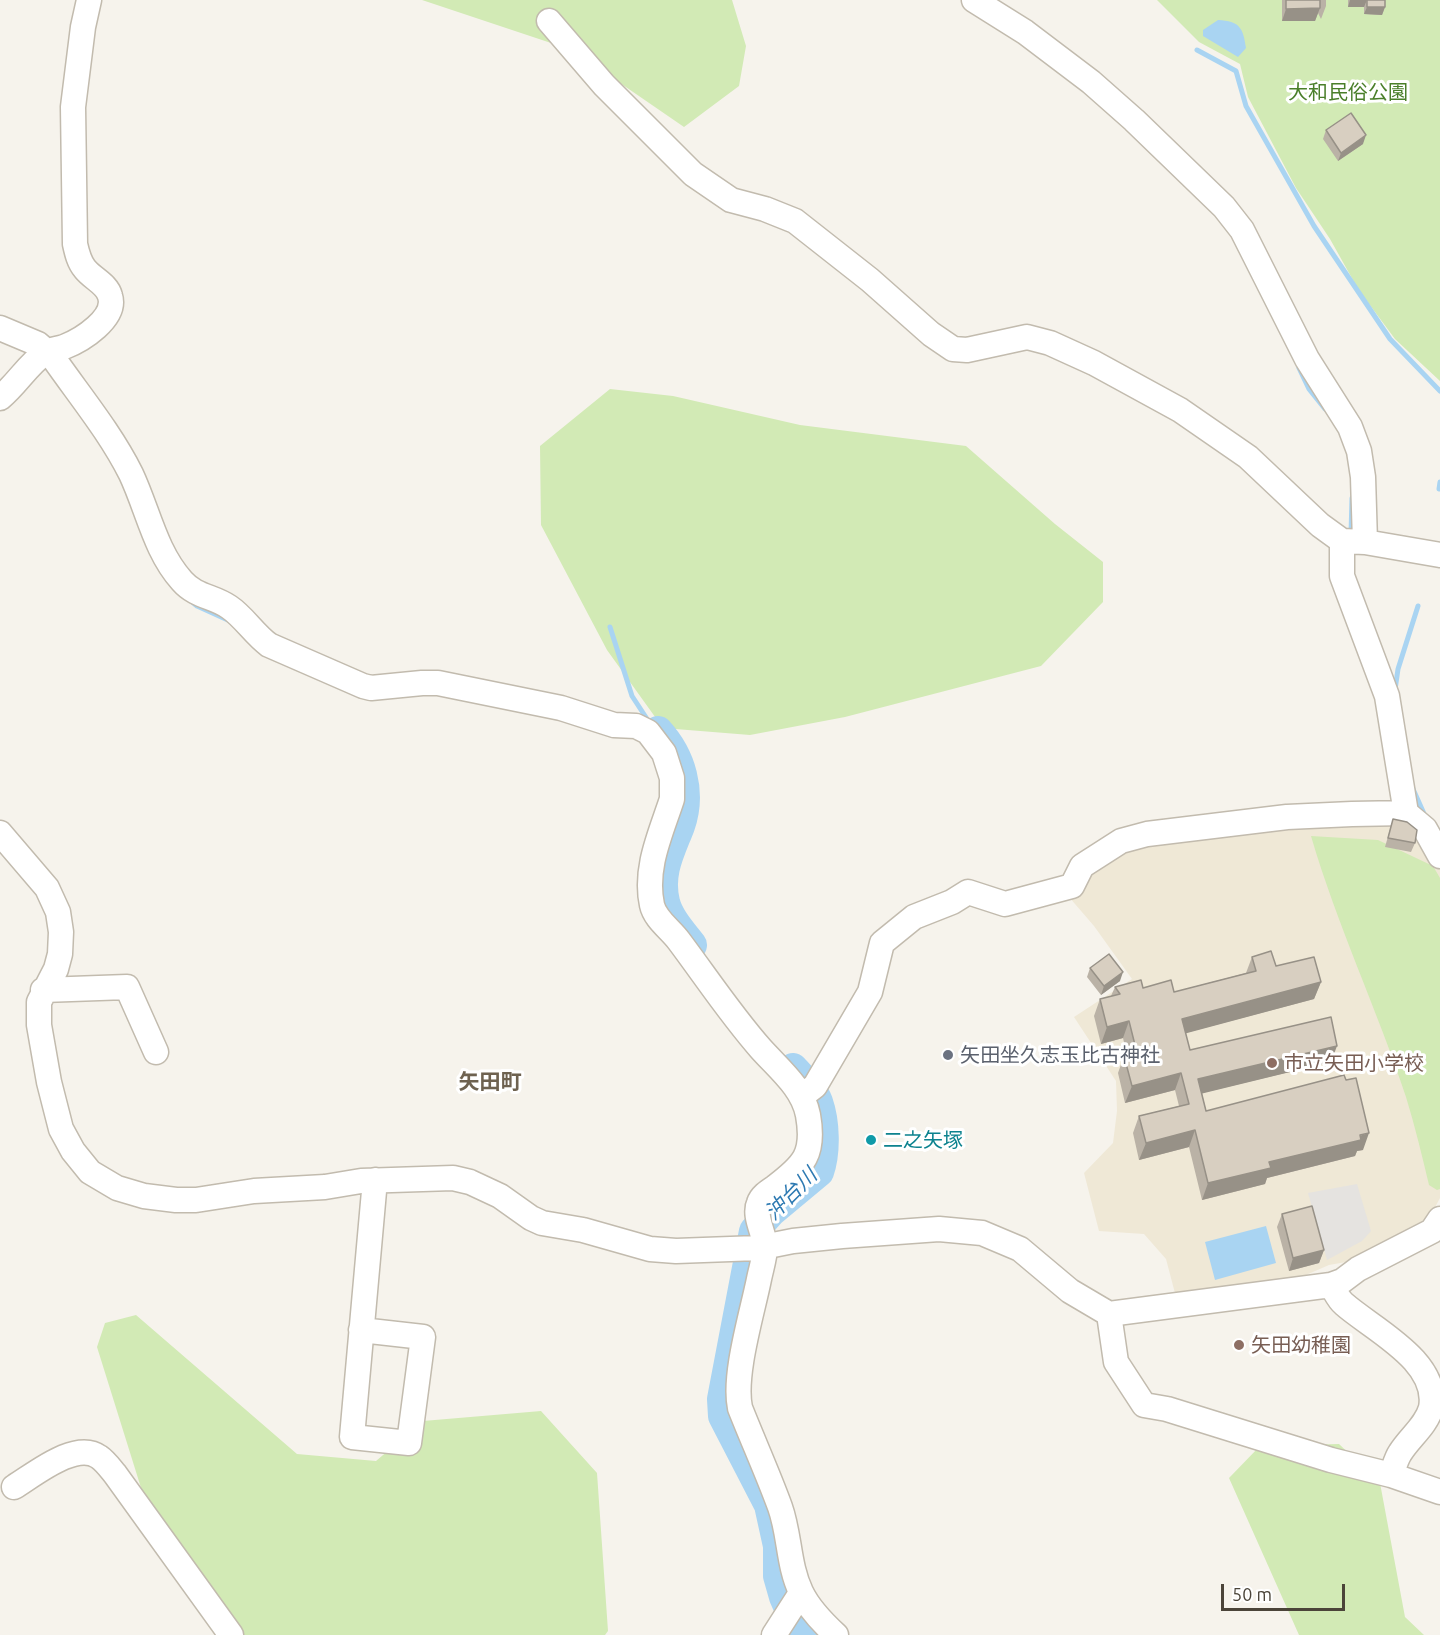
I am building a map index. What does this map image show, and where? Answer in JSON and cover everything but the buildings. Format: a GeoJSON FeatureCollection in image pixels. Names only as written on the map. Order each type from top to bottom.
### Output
{"type":"FeatureCollection","features":[{"type":"Feature","properties":{"kind":"street"},"geometry":{"type":"LineString","coordinates":[[0,398],[12,388],[30,366],[48,351],[78,340],[106,318],[111,310],[112,300],[109,290],[85,269],[77,256],[75,244],[73,107],[83,27],[89,0]]}},
{"type":"Feature","properties":{"kind":"street"},"geometry":{"type":"LineString","coordinates":[[974,0],[1025,32],[1091,82],[1224,207],[1242,230],[1307,358],[1350,427],[1359,451],[1363,477],[1353,541],[1342,576],[1387,696],[1406,813],[1425,829],[1440,856]]}},
{"type":"Feature","properties":{"kind":"street"},"geometry":{"type":"LineString","coordinates":[[549,21],[604,85],[693,174],[731,200],[765,209],[795,221],[870,280],[931,334],[953,349],[967,350],[1027,338],[1050,343],[1094,363],[1180,410],[1248,457],[1320,525],[1353,541],[1440,555]]}},
{"type":"Feature","properties":{"kind":"street"},"geometry":{"type":"LineString","coordinates":[[0,328],[38,344],[48,351],[117,448],[140,496],[164,557],[182,582],[203,597],[221,602],[237,613],[269,645],[371,688],[438,683],[561,708],[606,724],[636,726],[648,732],[664,753],[670,769],[673,790],[652,859],[651,896],[654,910],[688,952],[744,1030],[808,1091]]}},
{"type":"Feature","properties":{"kind":"street"},"geometry":{"type":"LineString","coordinates":[[836,1635],[808,1605],[801,1593],[794,1572],[780,1506],[738,1399],[758,1238],[758,1203],[765,1194],[794,1173],[803,1163],[807,1153],[809,1129],[808,1091],[870,992],[882,943],[914,917],[952,902],[968,892],[1005,904],[1072,886],[1082,866],[1121,841],[1147,834],[1287,818],[1406,813]]}},
{"type":"Feature","properties":{"kind":"street"},"geometry":{"type":"LineString","coordinates":[[0,833],[47,888],[58,912],[61,932],[60,954],[56,969],[43,990],[39,1002],[39,1026],[49,1082],[61,1129],[73,1151],[90,1172],[117,1188],[144,1196],[196,1200],[264,1190],[375,1180],[453,1178],[470,1182],[500,1196],[542,1223],[583,1230],[650,1249],[676,1251],[758,1238],[793,1241],[939,1229],[982,1233],[1020,1249],[1070,1291],[1109,1314],[1331,1285],[1432,1231],[1440,1219]]}},
{"type":"Feature","properties":{"kind":"street"},"geometry":{"type":"LineString","coordinates":[[43,990],[127,987],[156,1052]]}},
{"type":"Feature","properties":{"kind":"street"},"geometry":{"type":"LineString","coordinates":[[361,1330],[423,1337],[409,1443],[352,1437],[361,1330],[375,1180]]}},
{"type":"Feature","properties":{"kind":"street"},"geometry":{"type":"LineString","coordinates":[[1331,1285],[1342,1302],[1369,1324],[1399,1343],[1418,1361],[1430,1381],[1434,1397],[1429,1415],[1398,1455],[1392,1475]]}},
{"type":"Feature","properties":{"kind":"street"},"geometry":{"type":"LineString","coordinates":[[1109,1314],[1116,1362],[1144,1405],[1167,1409],[1330,1460],[1392,1475],[1440,1492]]}},
{"type":"Feature","properties":{"kind":"street"},"geometry":{"type":"LineString","coordinates":[[14,1487],[70,1453],[85,1452],[98,1456],[115,1474],[231,1635]]}},
{"type":"Feature","properties":{"kind":"street"},"geometry":{"type":"LineString","coordinates":[[778,1628],[801,1593]]}},
{"type":"Feature","properties":{"kind":"shaded area","name":"市立矢田小学校"},"geometry":{"type":"Polygon","coordinates":[[[1414,821],[1440,865],[1440,1198],[1426,1224],[1352,1261],[1329,1265],[1299,1278],[1176,1297],[1166,1259],[1144,1234],[1099,1231],[1084,1173],[1113,1143],[1117,1111],[1116,1081],[1074,1017],[1132,979],[1094,926],[1069,897],[1088,877],[1122,853],[1147,845],[1294,827],[1414,821]]]}},
{"type":"Feature","properties":{"kind":"shaded area"},"geometry":{"type":"Polygon","coordinates":[[[1357,1184],[1371,1231],[1362,1241],[1327,1260],[1308,1193],[1357,1184]]]}},
{"type":"Feature","properties":{"kind":"green space"},"geometry":{"type":"Polygon","coordinates":[[[422,0],[732,0],[746,46],[739,86],[684,127],[572,50],[422,0]]]}},
{"type":"Feature","properties":{"kind":"green space","name":"大和民俗公園"},"geometry":{"type":"Polygon","coordinates":[[[1157,0],[1440,0],[1440,381],[1395,339],[1358,289],[1330,239],[1296,188],[1248,97],[1240,64],[1199,42],[1157,0]]]}},
{"type":"Feature","properties":{"kind":"green space"},"geometry":{"type":"Polygon","coordinates":[[[610,389],[673,396],[800,425],[966,446],[1055,524],[1103,562],[1103,602],[1041,666],[845,717],[750,735],[663,728],[607,650],[541,525],[540,446],[610,389]]]}},
{"type":"Feature","properties":{"kind":"green space"},"geometry":{"type":"Polygon","coordinates":[[[1311,836],[1378,840],[1433,866],[1440,878],[1440,1189],[1437,1190],[1429,1185],[1406,1097],[1333,902],[1311,836]]]}},
{"type":"Feature","properties":{"kind":"green space"},"geometry":{"type":"Polygon","coordinates":[[[136,1315],[297,1454],[376,1461],[423,1421],[541,1411],[597,1473],[608,1631],[605,1635],[243,1635],[152,1523],[97,1347],[105,1323],[136,1315]]]}},
{"type":"Feature","properties":{"kind":"green space"},"geometry":{"type":"Polygon","coordinates":[[[1339,1444],[1380,1483],[1405,1617],[1424,1635],[1299,1635],[1229,1478],[1260,1446],[1339,1444]]]}},
{"type":"Feature","properties":{"kind":"water"},"geometry":{"type":"Polygon","coordinates":[[[1218,20],[1236,24],[1242,31],[1246,48],[1238,57],[1203,36],[1203,30],[1218,20]]]}},
{"type":"Feature","properties":{"kind":"water"},"geometry":{"type":"Polygon","coordinates":[[[1266,1226],[1276,1263],[1215,1280],[1205,1242],[1266,1226]]]}},
{"type":"Feature","properties":{"kind":"waterway"},"geometry":{"type":"LineString","coordinates":[[1197,50],[1236,71],[1246,106],[1314,226],[1390,339],[1440,391]]}},
{"type":"Feature","properties":{"kind":"waterway"},"geometry":{"type":"LineString","coordinates":[[1299,368],[1309,389],[1325,409]]}},
{"type":"Feature","properties":{"kind":"waterway"},"geometry":{"type":"LineString","coordinates":[[1439,489],[1440,482]]}},
{"type":"Feature","properties":{"kind":"waterway"},"geometry":{"type":"LineString","coordinates":[[1351,534],[1352,498]]}},
{"type":"Feature","properties":{"kind":"waterway"},"geometry":{"type":"LineString","coordinates":[[191,601],[230,621]]}},
{"type":"Feature","properties":{"kind":"waterway"},"geometry":{"type":"LineString","coordinates":[[1395,690],[1398,669],[1418,606]]}},
{"type":"Feature","properties":{"kind":"waterway"},"geometry":{"type":"LineString","coordinates":[[610,627],[632,696],[649,722]]}},
{"type":"Feature","properties":{"kind":"waterway","name":"沖台川"},"geometry":{"type":"LineString","coordinates":[[658,731],[678,763],[685,800],[680,826],[666,863],[663,891],[670,914],[692,945]]}},
{"type":"Feature","properties":{"kind":"waterway"},"geometry":{"type":"LineString","coordinates":[[1413,789],[1425,816]]}},
{"type":"Feature","properties":{"kind":"waterway","name":"沖台川"},"geometry":{"type":"LineString","coordinates":[[793,1068],[807,1084],[818,1102],[824,1137],[823,1155],[819,1172],[771,1212],[754,1231],[722,1399],[723,1416],[769,1505],[778,1546],[778,1576],[784,1597],[795,1622],[809,1635]]}},
{"type":"Feature","properties":{"kind":"place","name":"矢田坐久志玉比古神社"},"geometry":{"type":"Point","coordinates":[948,1055]}},
{"type":"Feature","properties":{"kind":"place","name":"市立矢田小学校"},"geometry":{"type":"Point","coordinates":[1272,1063]}},
{"type":"Feature","properties":{"kind":"place","name":"二之矢塚"},"geometry":{"type":"Point","coordinates":[871,1140]}},
{"type":"Feature","properties":{"kind":"place","name":"矢田幼稚園"},"geometry":{"type":"Point","coordinates":[1239,1345]}},
{"type":"Feature","properties":{"kind":"district","name":"矢田町"},"geometry":{"type":"Point","coordinates":[490,1082]}}]}
